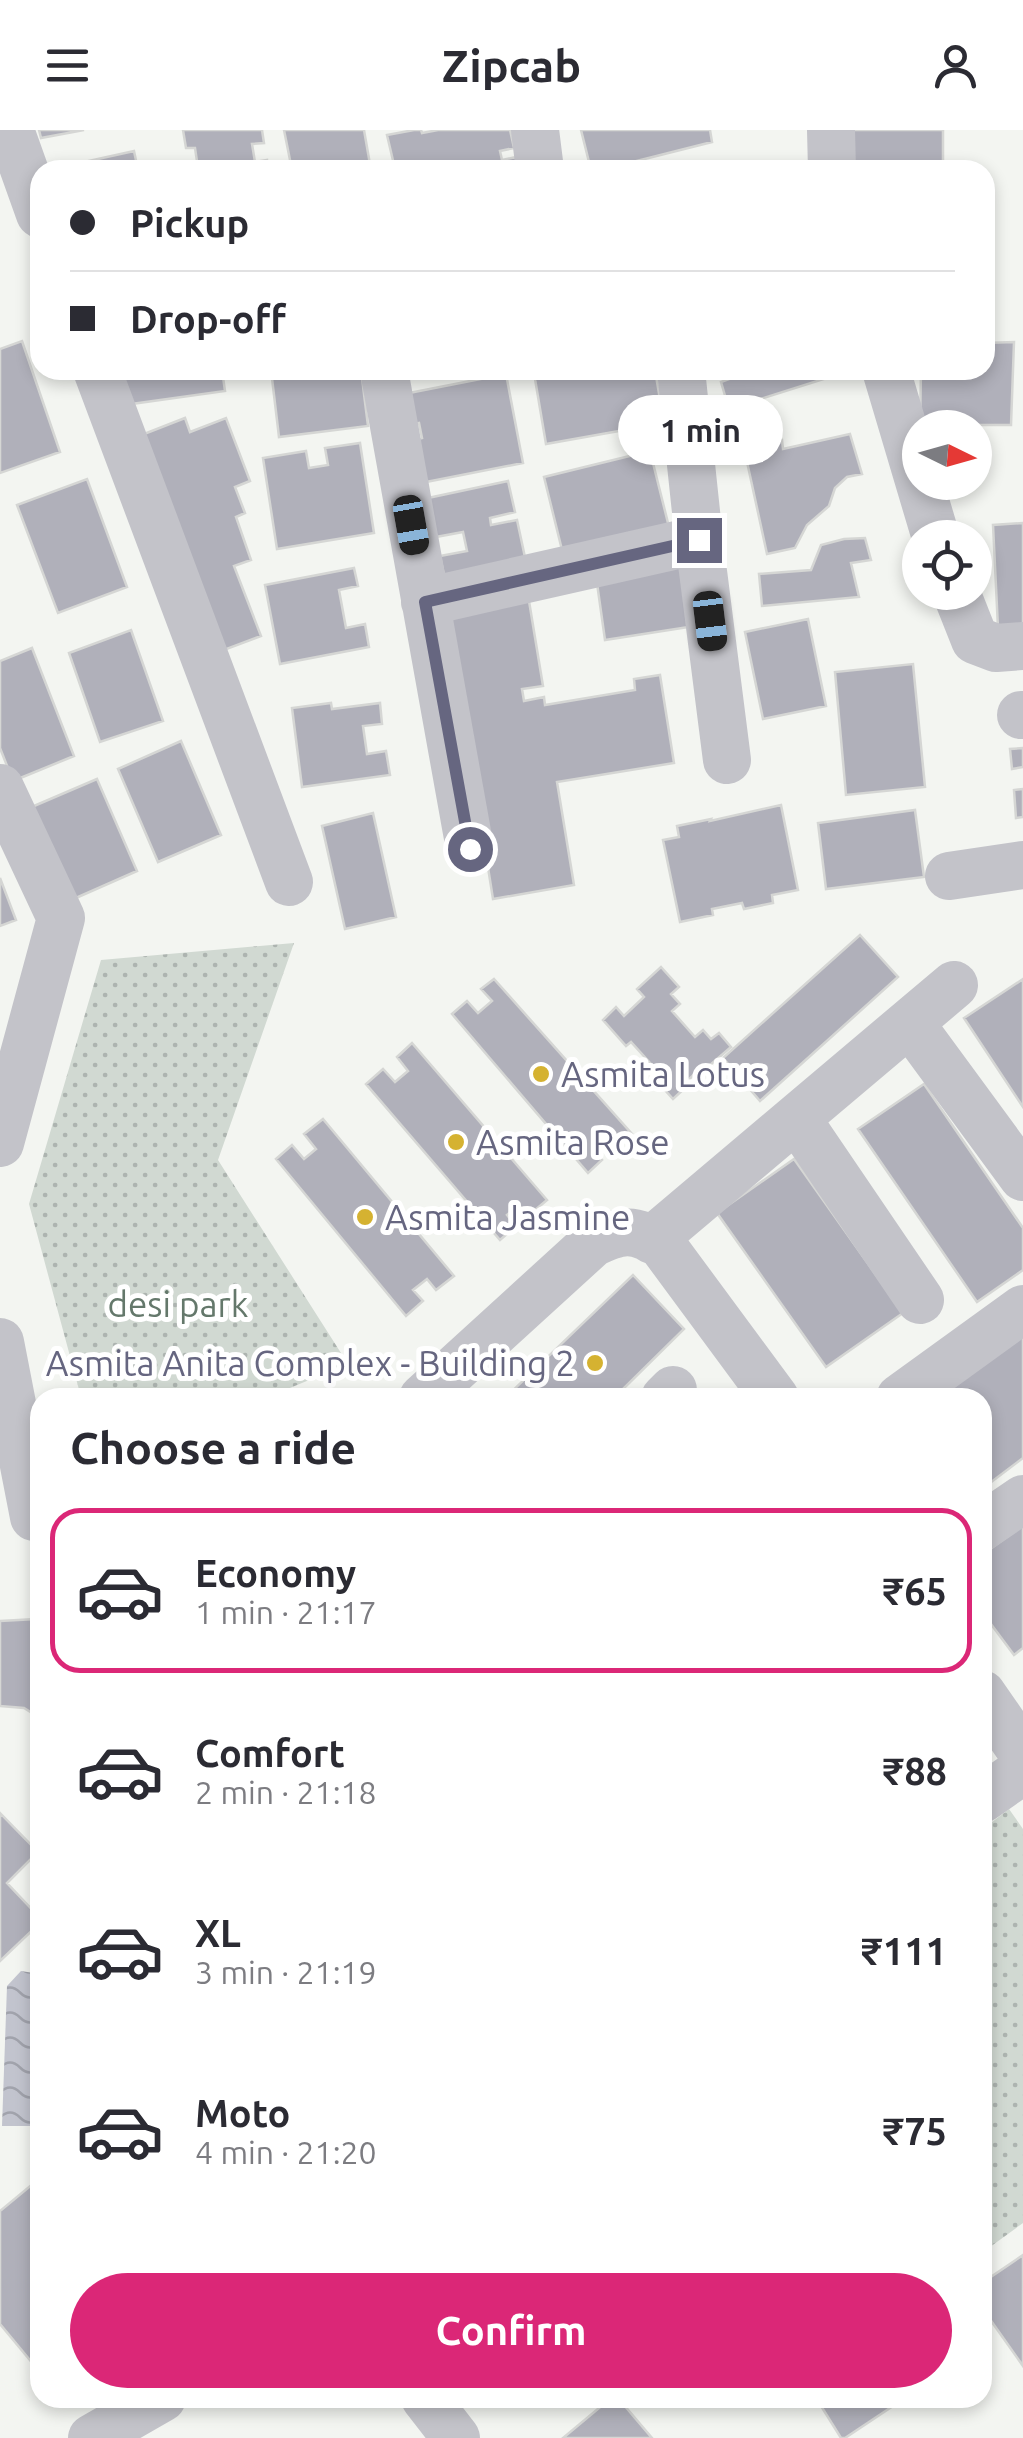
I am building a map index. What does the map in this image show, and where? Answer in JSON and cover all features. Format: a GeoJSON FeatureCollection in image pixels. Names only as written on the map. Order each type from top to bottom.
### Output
{"type":"FeatureCollection","features":[{"type":"Feature","properties":{"kind":"street"},"geometry":{"type":"LineString","coordinates":[[10,130],[30,186]]}},
{"type":"Feature","properties":{"kind":"street"},"geometry":{"type":"LineString","coordinates":[[535,130],[539,160]]}},
{"type":"Feature","properties":{"kind":"street"},"geometry":{"type":"LineString","coordinates":[[831,130],[832,160]]}},
{"type":"Feature","properties":{"kind":"street"},"geometry":{"type":"LineString","coordinates":[[101,380],[288,882]]}},
{"type":"Feature","properties":{"kind":"street"},"geometry":{"type":"LineString","coordinates":[[386,380],[470,849]]}},
{"type":"Feature","properties":{"kind":"street"},"geometry":{"type":"LineString","coordinates":[[681,380],[727,760]]}},
{"type":"Feature","properties":{"kind":"street"},"geometry":{"type":"LineString","coordinates":[[889,380],[931,520]]}},
{"type":"Feature","properties":{"kind":"street"},"geometry":{"type":"LineString","coordinates":[[425,602],[699,540]]}},
{"type":"Feature","properties":{"kind":"street"},"geometry":{"type":"LineString","coordinates":[[963,610],[975,640],[996,648],[1023,646]]}},
{"type":"Feature","properties":{"kind":"street"},"geometry":{"type":"LineString","coordinates":[[0,788],[60,918],[0,1143]]}},
{"type":"Feature","properties":{"kind":"street"},"geometry":{"type":"LineString","coordinates":[[949,876],[1023,865]]}},
{"type":"Feature","properties":{"kind":"street"},"geometry":{"type":"LineString","coordinates":[[652,1240],[954,985]]}},
{"type":"Feature","properties":{"kind":"street"},"geometry":{"type":"LineString","coordinates":[[910,1023],[1023,1177]]}},
{"type":"Feature","properties":{"kind":"street"},"geometry":{"type":"LineString","coordinates":[[797,1119],[920,1300]]}},
{"type":"Feature","properties":{"kind":"street"},"geometry":{"type":"LineString","coordinates":[[434,1388],[594,1243],[616,1232],[640,1233],[662,1245],[768,1388]]}},
{"type":"Feature","properties":{"kind":"street"},"geometry":{"type":"LineString","coordinates":[[914,1388],[1023,1309]]}},
{"type":"Feature","properties":{"kind":"street"},"geometry":{"type":"LineString","coordinates":[[0,1342],[25,1518]]}},
{"type":"Feature","properties":{"kind":"street"},"geometry":{"type":"LineString","coordinates":[[992,1521],[1023,1499]]}},
{"type":"Feature","properties":{"kind":"street"},"geometry":{"type":"LineString","coordinates":[[992,1708],[1023,1753]]}},
{"type":"Feature","properties":{"kind":"street"},"geometry":{"type":"LineString","coordinates":[[992,1791],[1023,1770]]}},
{"type":"Feature","properties":{"kind":"street"},"geometry":{"type":"LineString","coordinates":[[92,2438],[144,2408]]}},
{"type":"Feature","properties":{"kind":"street"},"geometry":{"type":"LineString","coordinates":[[433,2408],[456,2438]]}},
{"type":"Feature","properties":{"kind":"green space","name":"desi park"},"geometry":{"type":"Polygon","coordinates":[[[294,943],[218,1160],[348,1364],[290,1388],[79,1388],[29,1204],[101,960],[294,943]]]}},
{"type":"Feature","properties":{"kind":"green space"},"geometry":{"type":"Polygon","coordinates":[[[1009,1809],[1023,1829],[1023,2223],[992,2245],[992,1822],[1009,1809]]]}},
{"type":"Feature","properties":{"kind":"water"},"geometry":{"type":"Polygon","coordinates":[[[21,1971],[30,1972],[30,2126],[2,2126],[7,1986],[21,1971]]]}},
{"type":"Feature","properties":{"kind":"building"},"geometry":{"type":"Polygon","coordinates":[[[39,130],[84,130],[41,138],[39,130]]]}},
{"type":"Feature","properties":{"kind":"building"},"geometry":{"type":"Polygon","coordinates":[[[183,130],[262,130],[264,143],[252,144],[255,160],[197,160],[195,148],[186,148],[183,130]]]}},
{"type":"Feature","properties":{"kind":"building"},"geometry":{"type":"Polygon","coordinates":[[[284,130],[364,130],[369,160],[290,160],[284,130]]]}},
{"type":"Feature","properties":{"kind":"building"},"geometry":{"type":"Polygon","coordinates":[[[414,130],[510,130],[514,148],[500,151],[502,160],[393,160],[387,135],[414,130]]]}},
{"type":"Feature","properties":{"kind":"building"},"geometry":{"type":"Polygon","coordinates":[[[581,130],[710,130],[712,142],[641,160],[588,160],[581,130]]]}},
{"type":"Feature","properties":{"kind":"building"},"geometry":{"type":"Polygon","coordinates":[[[846,130],[943,130],[943,160],[847,160],[846,130]]]}},
{"type":"Feature","properties":{"kind":"building"},"geometry":{"type":"Polygon","coordinates":[[[134,151],[136,160],[93,160],[134,151]]]}},
{"type":"Feature","properties":{"kind":"building"},"geometry":{"type":"Polygon","coordinates":[[[22,341],[30,364],[30,380],[35,380],[60,452],[0,473],[0,349],[22,341]]]}},
{"type":"Feature","properties":{"kind":"building"},"geometry":{"type":"Polygon","coordinates":[[[1014,342],[1011,425],[992,425],[992,410],[920,410],[921,380],[995,380],[995,343],[1014,342]]]}},
{"type":"Feature","properties":{"kind":"building"},"geometry":{"type":"Polygon","coordinates":[[[113,380],[223,380],[225,391],[117,406],[113,380]]]}},
{"type":"Feature","properties":{"kind":"building"},"geometry":{"type":"Polygon","coordinates":[[[272,380],[362,380],[368,426],[279,437],[272,380]]]}},
{"type":"Feature","properties":{"kind":"building"},"geometry":{"type":"Polygon","coordinates":[[[475,380],[507,380],[523,463],[421,483],[413,440],[422,438],[419,423],[410,425],[404,394],[475,380]]]}},
{"type":"Feature","properties":{"kind":"building"},"geometry":{"type":"Polygon","coordinates":[[[535,380],[657,380],[664,423],[546,444],[535,380]]]}},
{"type":"Feature","properties":{"kind":"building"},"geometry":{"type":"Polygon","coordinates":[[[726,380],[820,380],[729,409],[721,382],[726,380]]]}},
{"type":"Feature","properties":{"kind":"building"},"geometry":{"type":"Polygon","coordinates":[[[185,418],[190,432],[226,418],[250,481],[235,487],[245,513],[236,517],[251,560],[234,566],[261,636],[224,650],[144,434],[185,418]]]}},
{"type":"Feature","properties":{"kind":"building"},"geometry":{"type":"Polygon","coordinates":[[[850,434],[862,474],[847,477],[835,488],[829,506],[807,525],[795,548],[767,554],[744,448],[782,440],[783,449],[850,434]]]}},
{"type":"Feature","properties":{"kind":"building"},"geometry":{"type":"Polygon","coordinates":[[[360,443],[374,533],[277,549],[263,458],[306,451],[309,468],[328,465],[325,448],[360,443]]]}},
{"type":"Feature","properties":{"kind":"building"},"geometry":{"type":"Polygon","coordinates":[[[650,451],[669,527],[563,554],[544,477],[650,451]]]}},
{"type":"Feature","properties":{"kind":"building"},"geometry":{"type":"Polygon","coordinates":[[[87,479],[127,587],[58,613],[17,505],[87,479]]]}},
{"type":"Feature","properties":{"kind":"building"},"geometry":{"type":"Polygon","coordinates":[[[508,481],[515,512],[490,518],[491,525],[517,520],[526,562],[445,580],[440,556],[467,551],[463,532],[436,537],[428,498],[508,481]]]}},
{"type":"Feature","properties":{"kind":"building"},"geometry":{"type":"Polygon","coordinates":[[[1023,523],[1023,627],[998,628],[993,525],[1023,523]]]}},
{"type":"Feature","properties":{"kind":"building"},"geometry":{"type":"Polygon","coordinates":[[[865,538],[871,560],[851,563],[859,597],[762,606],[759,574],[811,570],[821,545],[865,538]]]}},
{"type":"Feature","properties":{"kind":"building"},"geometry":{"type":"Polygon","coordinates":[[[685,563],[695,626],[605,640],[596,576],[685,563]]]}},
{"type":"Feature","properties":{"kind":"building"},"geometry":{"type":"Polygon","coordinates":[[[354,568],[358,586],[339,590],[346,628],[365,624],[369,647],[280,664],[265,585],[354,568]]]}},
{"type":"Feature","properties":{"kind":"building"},"geometry":{"type":"Polygon","coordinates":[[[529,601],[543,686],[522,689],[524,701],[544,697],[545,705],[635,690],[634,679],[660,675],[674,763],[557,782],[574,885],[493,899],[448,615],[529,601]]]}},
{"type":"Feature","properties":{"kind":"building"},"geometry":{"type":"Polygon","coordinates":[[[808,619],[826,706],[763,719],[745,632],[808,619]]]}},
{"type":"Feature","properties":{"kind":"building"},"geometry":{"type":"Polygon","coordinates":[[[131,630],[163,721],[100,742],[69,653],[131,630]]]}},
{"type":"Feature","properties":{"kind":"building"},"geometry":{"type":"Polygon","coordinates":[[[32,648],[74,756],[13,781],[0,748],[0,661],[32,648]]]}},
{"type":"Feature","properties":{"kind":"building"},"geometry":{"type":"Polygon","coordinates":[[[913,664],[925,787],[846,795],[835,672],[913,664]]]}},
{"type":"Feature","properties":{"kind":"building"},"geometry":{"type":"Polygon","coordinates":[[[331,703],[332,709],[380,703],[382,724],[363,726],[367,754],[386,751],[390,775],[302,787],[292,708],[331,703]]]}},
{"type":"Feature","properties":{"kind":"building"},"geometry":{"type":"Polygon","coordinates":[[[181,741],[221,835],[158,862],[118,769],[181,741]]]}},
{"type":"Feature","properties":{"kind":"building"},"geometry":{"type":"Polygon","coordinates":[[[1023,748],[1023,767],[1012,769],[1010,749],[1023,748]]]}},
{"type":"Feature","properties":{"kind":"building"},"geometry":{"type":"Polygon","coordinates":[[[97,779],[137,871],[60,905],[20,812],[97,779]]]}},
{"type":"Feature","properties":{"kind":"building"},"geometry":{"type":"Polygon","coordinates":[[[1023,789],[1023,817],[1016,818],[1014,790],[1023,789]]]}},
{"type":"Feature","properties":{"kind":"building"},"geometry":{"type":"Polygon","coordinates":[[[781,805],[798,890],[772,895],[773,903],[744,909],[742,903],[712,909],[713,915],[680,922],[663,840],[679,837],[677,826],[781,805]]]}},
{"type":"Feature","properties":{"kind":"building"},"geometry":{"type":"Polygon","coordinates":[[[915,810],[924,877],[826,889],[818,823],[915,810]]]}},
{"type":"Feature","properties":{"kind":"building"},"geometry":{"type":"Polygon","coordinates":[[[373,813],[396,917],[345,929],[322,826],[373,813]]]}},
{"type":"Feature","properties":{"kind":"building"},"geometry":{"type":"Polygon","coordinates":[[[0,878],[16,920],[0,926],[0,878]]]}},
{"type":"Feature","properties":{"kind":"building"},"geometry":{"type":"Polygon","coordinates":[[[860,935],[898,977],[760,1101],[723,1058],[860,935]]]}},
{"type":"Feature","properties":{"kind":"building"},"geometry":{"type":"Polygon","coordinates":[[[661,967],[679,987],[671,994],[680,1004],[672,1011],[695,1037],[703,1030],[711,1039],[719,1033],[731,1047],[702,1072],[700,1069],[673,1099],[655,1079],[660,1074],[631,1042],[626,1046],[603,1020],[616,1007],[624,1016],[644,997],[637,989],[661,967]]]}},
{"type":"Feature","properties":{"kind":"building","name":"Asmita Lotus"},"geometry":{"type":"Polygon","coordinates":[[[494,979],[632,1134],[616,1148],[607,1138],[593,1150],[602,1160],[588,1173],[452,1014],[467,1001],[478,1013],[492,1001],[481,989],[494,979]]]}},
{"type":"Feature","properties":{"kind":"building"},"geometry":{"type":"Polygon","coordinates":[[[1023,979],[1023,1107],[964,1018],[1023,979]]]}},
{"type":"Feature","properties":{"kind":"building","name":"Asmita Rose"},"geometry":{"type":"Polygon","coordinates":[[[412,1043],[547,1200],[528,1216],[519,1205],[507,1215],[516,1226],[500,1240],[366,1084],[383,1069],[395,1082],[408,1071],[397,1057],[412,1043]]]}},
{"type":"Feature","properties":{"kind":"building"},"geometry":{"type":"Polygon","coordinates":[[[924,1084],[1023,1228],[1023,1270],[977,1302],[858,1129],[924,1084]]]}},
{"type":"Feature","properties":{"kind":"building","name":"Asmita Jasmine"},"geometry":{"type":"Polygon","coordinates":[[[323,1119],[454,1276],[436,1290],[427,1279],[413,1290],[423,1301],[406,1316],[276,1159],[292,1145],[304,1159],[316,1149],[304,1134],[323,1119]]]}},
{"type":"Feature","properties":{"kind":"building"},"geometry":{"type":"Polygon","coordinates":[[[794,1159],[903,1313],[826,1367],[717,1213],[794,1159]]]}},
{"type":"Feature","properties":{"kind":"building","name":"Asmita Anita Complex - Building 2"},"geometry":{"type":"Polygon","coordinates":[[[633,1275],[684,1329],[624,1388],[515,1388],[633,1275]]]}},
{"type":"Feature","properties":{"kind":"building"},"geometry":{"type":"Polygon","coordinates":[[[1023,1334],[1023,1458],[992,1481],[992,1388],[950,1388],[1023,1334]]]}},
{"type":"Feature","properties":{"kind":"building"},"geometry":{"type":"Polygon","coordinates":[[[1023,1525],[1023,1648],[1014,1655],[992,1625],[992,1548],[1023,1525]]]}},
{"type":"Feature","properties":{"kind":"building"},"geometry":{"type":"Polygon","coordinates":[[[30,1619],[30,1712],[0,1706],[0,1621],[30,1619]]]}},
{"type":"Feature","properties":{"kind":"building"},"geometry":{"type":"Polygon","coordinates":[[[0,1813],[30,1844],[30,1860],[7,1883],[30,1907],[30,1932],[0,1961],[0,1813]]]}},
{"type":"Feature","properties":{"kind":"building"},"geometry":{"type":"Polygon","coordinates":[[[30,2186],[30,2360],[0,2324],[0,2211],[30,2186]]]}},
{"type":"Feature","properties":{"kind":"building"},"geometry":{"type":"Polygon","coordinates":[[[1023,2255],[1023,2366],[992,2322],[992,2276],[1023,2255]]]}},
{"type":"Feature","properties":{"kind":"building"},"geometry":{"type":"Polygon","coordinates":[[[599,2408],[626,2408],[652,2438],[563,2438],[599,2408]]]}},
{"type":"Feature","properties":{"kind":"building"},"geometry":{"type":"Polygon","coordinates":[[[822,2408],[890,2408],[845,2438],[841,2438],[822,2408]]]}},
{"type":"Feature","properties":{"kind":"place","name":"Asmita Lotus"},"geometry":{"type":"Point","coordinates":[541,1074]}},
{"type":"Feature","properties":{"kind":"place","name":"Asmita Rose"},"geometry":{"type":"Point","coordinates":[456,1142]}},
{"type":"Feature","properties":{"kind":"place","name":"Asmita Jasmine"},"geometry":{"type":"Point","coordinates":[365,1217]}},
{"type":"Feature","properties":{"kind":"place","name":"Asmita Anita Complex - Building 2"},"geometry":{"type":"Point","coordinates":[595,1363]}},
{"type":"Feature","properties":{"kind":"route"},"geometry":{"type":"LineString","coordinates":[[470,849],[425,602],[699,540]]}}]}
